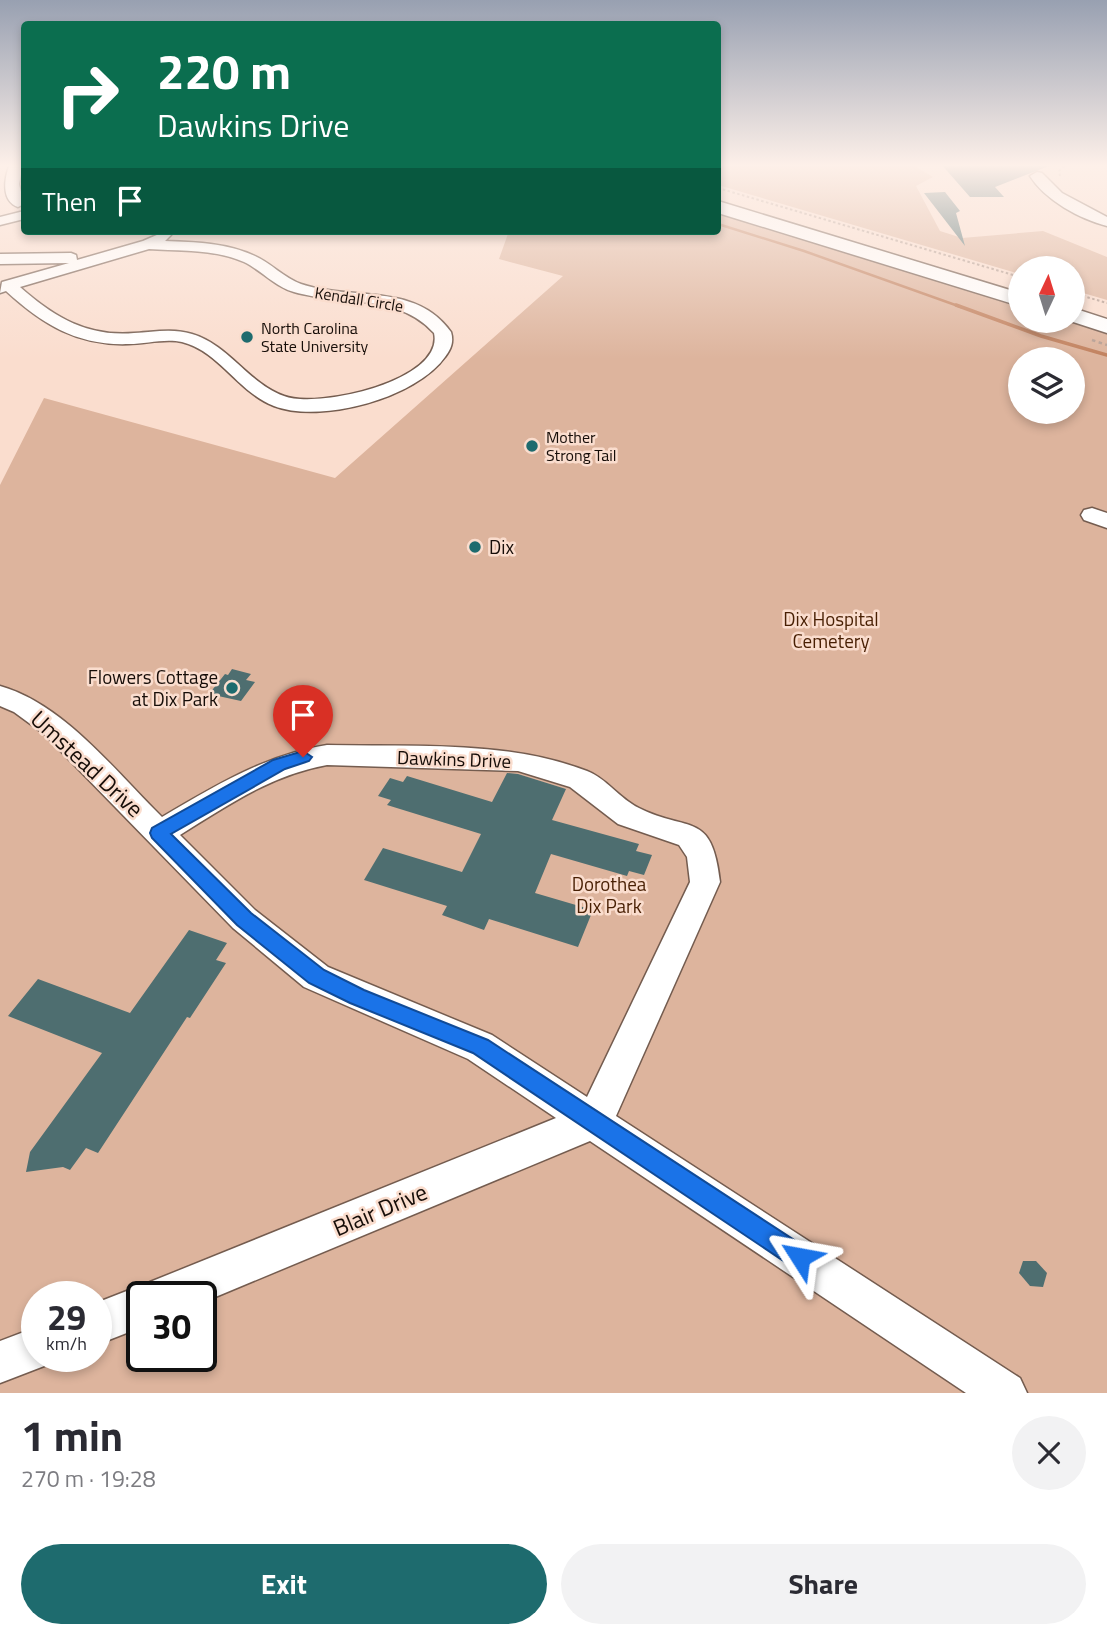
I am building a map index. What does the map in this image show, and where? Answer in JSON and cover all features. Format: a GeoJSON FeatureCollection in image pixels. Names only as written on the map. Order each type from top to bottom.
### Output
{"type":"FeatureCollection","features":[{"type":"Feature","properties":{"kind":"main road"},"geometry":{"type":"LineString","coordinates":[[789,229],[1008,296]]}},
{"type":"Feature","properties":{"kind":"main road"},"geometry":{"type":"LineString","coordinates":[[827,229],[1008,282]]}},
{"type":"Feature","properties":{"kind":"main road"},"geometry":{"type":"LineString","coordinates":[[1085,305],[1107,311]]}},
{"type":"Feature","properties":{"kind":"main road"},"geometry":{"type":"LineString","coordinates":[[1085,320],[1107,326]]}},
{"type":"Feature","properties":{"kind":"street"},"geometry":{"type":"LineString","coordinates":[[4,286],[148,244],[164,235]]}},
{"type":"Feature","properties":{"kind":"street","name":"Kendall Circle"},"geometry":{"type":"LineString","coordinates":[[4,286],[53,324],[72,332],[110,339],[175,337],[197,342],[269,396],[295,404],[344,401],[381,393],[408,381],[430,366],[442,348],[444,334],[440,328],[408,306],[297,288],[242,257],[212,250],[148,244]]}},
{"type":"Feature","properties":{"kind":"street"},"geometry":{"type":"LineString","coordinates":[[0,258],[104,257]]}},
{"type":"Feature","properties":{"kind":"street","name":"Umstead Drive"},"geometry":{"type":"LineString","coordinates":[[0,695],[23,705],[54,727],[244,919],[316,976],[357,996],[481,1046],[1004,1393]]}},
{"type":"Feature","properties":{"kind":"street","name":"Dawkins Drive"},"geometry":{"type":"LineString","coordinates":[[159,833],[279,764],[303,757],[327,755],[517,761],[580,779],[628,816],[690,837],[702,855],[705,882],[617,1077],[594,1121]]}},
{"type":"Feature","properties":{"kind":"street","name":"Blair Drive"},"geometry":{"type":"LineString","coordinates":[[204,1281],[594,1121]]}},
{"type":"Feature","properties":{"kind":"street"},"geometry":{"type":"LineString","coordinates":[[0,1362],[21,1354]]}},
{"type":"Feature","properties":{"kind":"path"},"geometry":{"type":"LineString","coordinates":[[857,229],[1008,273]]}},
{"type":"Feature","properties":{"kind":"path"},"geometry":{"type":"LineString","coordinates":[[1085,297],[1107,303]]}},
{"type":"Feature","properties":{"kind":"green space","name":"Dorothea Dix Park"},"geometry":{"type":"Polygon","coordinates":[[[721,229],[769,229],[1008,303],[1008,333],[1085,333],[1085,326],[1107,333],[1107,1393],[0,1393],[0,485],[44,398],[335,478],[563,276],[499,259],[508,235],[721,235],[721,229]]]}},
{"type":"Feature","properties":{"kind":"green space"},"geometry":{"type":"Polygon","coordinates":[[[867,229],[939,229],[962,238],[1043,231],[1107,257],[1107,300],[1085,294],[1085,256],[1008,256],[1008,270],[867,229]]]}},
{"type":"Feature","properties":{"kind":"building"},"geometry":{"type":"Polygon","coordinates":[[[952,229],[960,229],[965,246],[952,229]]]}},
{"type":"Feature","properties":{"kind":"building","name":"Flowers Cottage at Dix Park"},"geometry":{"type":"Polygon","coordinates":[[[232,669],[251,674],[246,680],[255,682],[241,701],[209,694],[225,674],[228,675],[232,669]]]}},
{"type":"Feature","properties":{"kind":"building"},"geometry":{"type":"Polygon","coordinates":[[[507,773],[566,789],[552,820],[639,844],[636,851],[652,855],[644,875],[629,871],[627,876],[551,854],[535,893],[593,910],[578,947],[489,919],[484,930],[442,915],[447,906],[364,880],[383,848],[462,872],[481,834],[387,805],[391,800],[378,796],[390,778],[403,782],[407,776],[492,802],[507,773]]]}},
{"type":"Feature","properties":{"kind":"building"},"geometry":{"type":"Polygon","coordinates":[[[189,930],[227,943],[216,960],[226,963],[190,1018],[187,1017],[98,1153],[86,1148],[70,1170],[63,1167],[26,1172],[30,1152],[102,1053],[8,1016],[38,979],[130,1013],[189,930]]]}},
{"type":"Feature","properties":{"kind":"building"},"geometry":{"type":"Polygon","coordinates":[[[1023,1261],[1036,1261],[1047,1273],[1043,1287],[1030,1286],[1019,1273],[1023,1261]]]}},
{"type":"Feature","properties":{"kind":"waterway"},"geometry":{"type":"LineString","coordinates":[[734,229],[961,307]]}},
{"type":"Feature","properties":{"kind":"waterway"},"geometry":{"type":"LineString","coordinates":[[956,305],[1041,336],[1107,355]]}},
{"type":"Feature","properties":{"kind":"place","name":"North Carolina State University"},"geometry":{"type":"Point","coordinates":[247,337]}},
{"type":"Feature","properties":{"kind":"place","name":"Mother Strong Tail"},"geometry":{"type":"Point","coordinates":[532,446]}},
{"type":"Feature","properties":{"kind":"place","name":"Dix"},"geometry":{"type":"Point","coordinates":[475,547]}},
{"type":"Feature","properties":{"kind":"place","name":"Flowers Cottage at Dix Park"},"geometry":{"type":"Point","coordinates":[232,688]}},
{"type":"Feature","properties":{"kind":"route"},"geometry":{"type":"LineString","coordinates":[[303,757],[279,764],[159,833],[244,919],[316,976],[357,996],[481,1046],[800,1257]]}},
{"type":"Feature","properties":{"kind":"park label","name":"Dix Hospital Cemetery"},"geometry":{"type":"Point","coordinates":[831,630]}}]}
